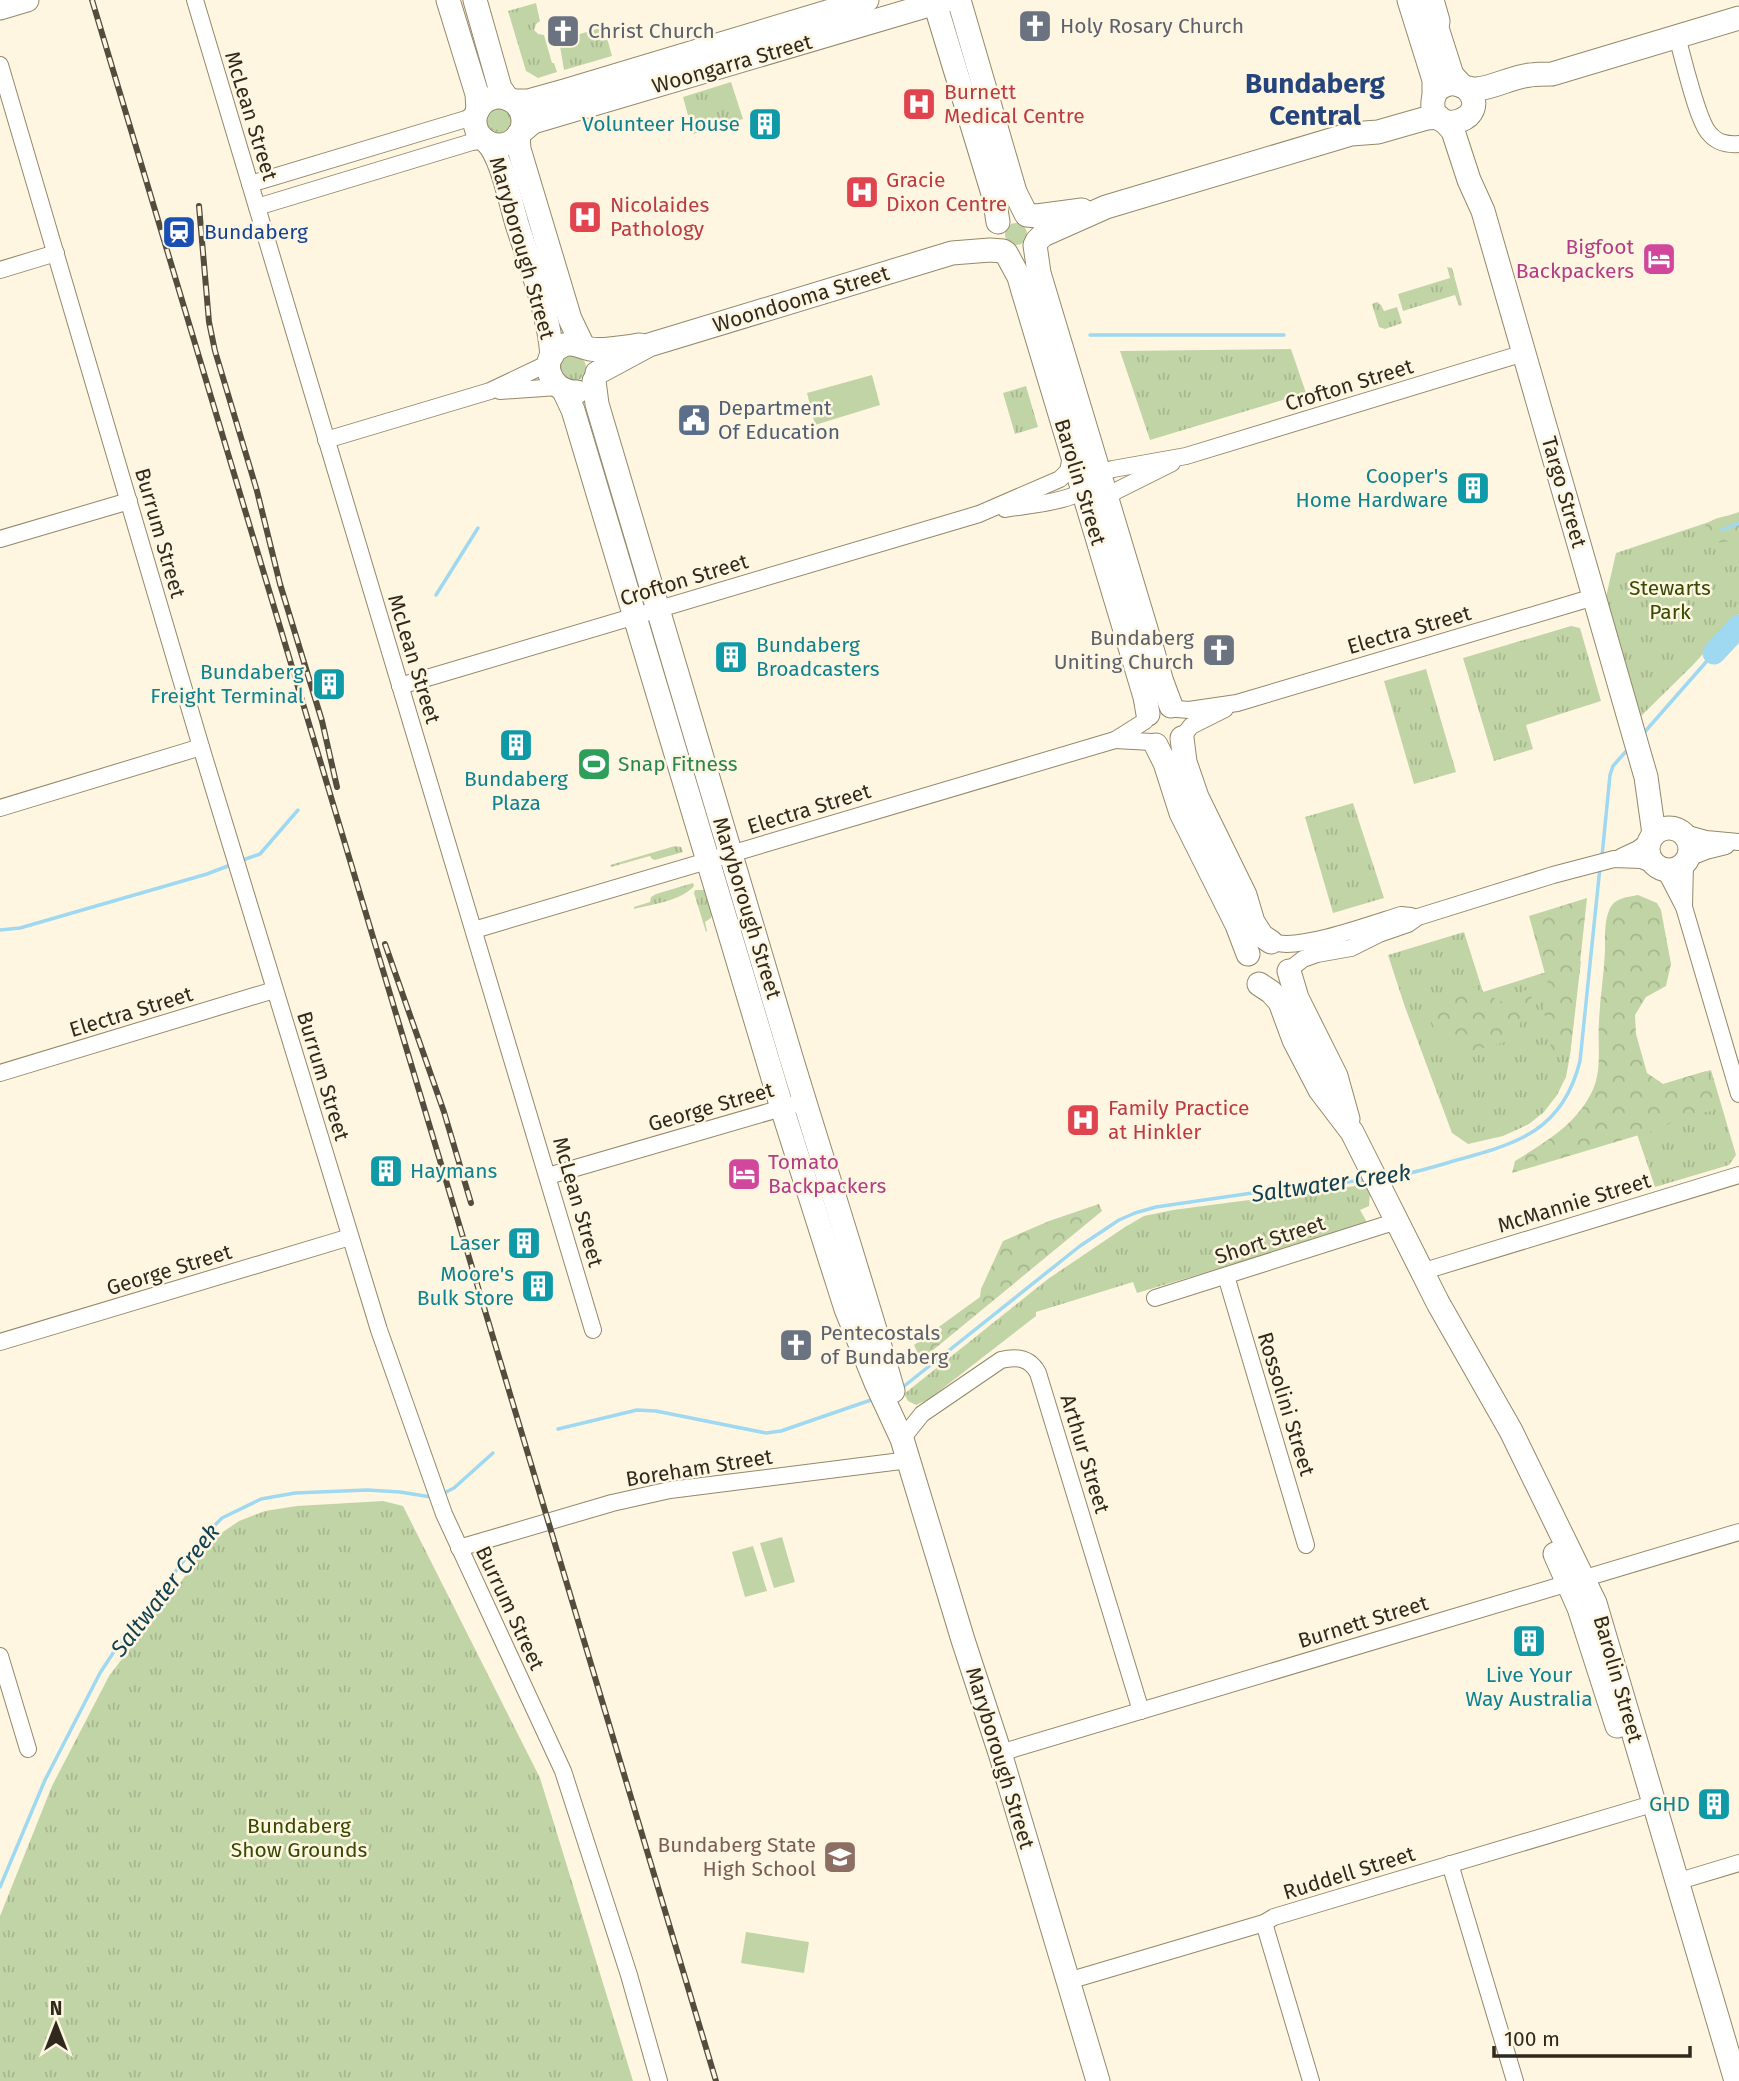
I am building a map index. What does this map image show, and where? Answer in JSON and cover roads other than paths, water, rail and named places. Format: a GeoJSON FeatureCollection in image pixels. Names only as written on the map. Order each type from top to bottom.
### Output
{"type":"FeatureCollection","features":[{"type":"Feature","properties":{"kind":"street"},"geometry":{"type":"LineString","coordinates":[[0,8],[27,0]]}},
{"type":"Feature","properties":{"kind":"street","name":"McLean Street"},"geometry":{"type":"LineString","coordinates":[[195,0],[593,1330]]}},
{"type":"Feature","properties":{"kind":"street"},"geometry":{"type":"LineString","coordinates":[[449,0],[477,94],[476,128],[486,141]]}},
{"type":"Feature","properties":{"kind":"street"},"geometry":{"type":"LineString","coordinates":[[257,207],[464,144],[486,141],[494,144],[507,143],[519,134],[522,126],[521,112],[500,88],[475,0]]}},
{"type":"Feature","properties":{"kind":"street","name":"Woongarra Street"},"geometry":{"type":"LineString","coordinates":[[763,43],[867,0]]}},
{"type":"Feature","properties":{"kind":"street"},"geometry":{"type":"LineString","coordinates":[[959,0],[1016,192],[1026,214],[1032,218],[1038,229],[1036,243]]}},
{"type":"Feature","properties":{"kind":"street","name":"Targo Street"},"geometry":{"type":"LineString","coordinates":[[1409,0],[1434,80],[1438,108],[1453,131],[1469,180],[1482,206],[1645,774],[1653,837]]}},
{"type":"Feature","properties":{"kind":"street","name":"Targo Street"},"geometry":{"type":"LineString","coordinates":[[1432,0],[1451,75],[1468,99],[1466,127],[1480,177],[1482,206]]}},
{"type":"Feature","properties":{"kind":"street"},"geometry":{"type":"LineString","coordinates":[[939,1],[995,197],[996,242],[1005,252],[1017,256],[1032,250],[1043,235],[1105,207],[1351,134],[1378,132],[1427,118],[1438,108]]}},
{"type":"Feature","properties":{"kind":"street","name":"Woongarra Street"},"geometry":{"type":"LineString","coordinates":[[519,134],[567,101],[763,43],[939,1]]}},
{"type":"Feature","properties":{"kind":"street"},"geometry":{"type":"LineString","coordinates":[[1468,99],[1452,83],[1437,90],[1438,108],[1455,123],[1461,122],[1468,99],[1478,89],[1529,75],[1552,74],[1739,18]]}},
{"type":"Feature","properties":{"kind":"street"},"geometry":{"type":"LineString","coordinates":[[1677,37],[1705,129],[1717,141],[1739,145]]}},
{"type":"Feature","properties":{"kind":"street","name":"Burrum Street"},"geometry":{"type":"LineString","coordinates":[[0,65],[201,747],[379,1330],[440,1504],[547,1733],[562,1771],[629,1975],[659,2081]]}},
{"type":"Feature","properties":{"kind":"street"},"geometry":{"type":"LineString","coordinates":[[250,184],[466,119],[477,112],[487,100],[501,97],[510,100]]}},
{"type":"Feature","properties":{"kind":"street","name":"Woongarra Street"},"geometry":{"type":"LineString","coordinates":[[510,100],[567,101]]}},
{"type":"Feature","properties":{"kind":"street","name":"Maryborough Street"},"geometry":{"type":"LineString","coordinates":[[519,134],[519,149],[570,318],[586,347]]}},
{"type":"Feature","properties":{"kind":"street","name":"Maryborough Street"},"geometry":{"type":"LineString","coordinates":[[486,141],[496,154],[503,175],[548,328],[551,359]]}},
{"type":"Feature","properties":{"kind":"street"},"geometry":{"type":"LineString","coordinates":[[997,224],[1013,212],[1037,216],[1105,207]]}},
{"type":"Feature","properties":{"kind":"street","name":"Woondooma Street"},"geometry":{"type":"LineString","coordinates":[[596,377],[649,345],[952,253],[988,233],[997,224]]}},
{"type":"Feature","properties":{"kind":"street","name":"Barolin Street"},"geometry":{"type":"LineString","coordinates":[[1036,243],[1039,273],[1087,459],[1094,505],[1144,697],[1146,718]]}},
{"type":"Feature","properties":{"kind":"street","name":"Woondooma Street"},"geometry":{"type":"LineString","coordinates":[[952,253],[990,250],[1005,252]]}},
{"type":"Feature","properties":{"kind":"street","name":"Barolin Street"},"geometry":{"type":"LineString","coordinates":[[1005,252],[1019,277],[1087,459],[1094,505],[1164,690],[1174,708]]}},
{"type":"Feature","properties":{"kind":"street"},"geometry":{"type":"LineString","coordinates":[[0,270],[56,253]]}},
{"type":"Feature","properties":{"kind":"street"},"geometry":{"type":"LineString","coordinates":[[326,440],[491,391],[551,359],[562,346],[569,344],[586,347],[596,360],[596,377],[584,390],[491,391]]}},
{"type":"Feature","properties":{"kind":"street","name":"Woondooma Street"},"geometry":{"type":"LineString","coordinates":[[586,347],[649,345]]}},
{"type":"Feature","properties":{"kind":"street","name":"Crofton Street"},"geometry":{"type":"LineString","coordinates":[[979,514],[1060,479],[1071,466],[1087,459],[1113,468],[1186,456],[1524,353]]}},
{"type":"Feature","properties":{"kind":"street"},"geometry":{"type":"LineString","coordinates":[[551,359],[550,376],[561,389]]}},
{"type":"Feature","properties":{"kind":"street","name":"Maryborough Street"},"geometry":{"type":"LineString","coordinates":[[596,377],[597,404],[868,1302],[896,1400],[904,1445]]}},
{"type":"Feature","properties":{"kind":"street","name":"Maryborough Street"},"geometry":{"type":"LineString","coordinates":[[561,389],[573,410],[782,1108],[846,1309],[904,1445],[1000,1752],[1098,2081]]}},
{"type":"Feature","properties":{"kind":"street","name":"Crofton Street"},"geometry":{"type":"LineString","coordinates":[[400,686],[979,514],[1048,502],[1094,505],[1110,499],[1119,488],[1186,456]]}},
{"type":"Feature","properties":{"kind":"street"},"geometry":{"type":"LineString","coordinates":[[0,539],[129,501]]}},
{"type":"Feature","properties":{"kind":"street","name":"Electra Street"},"geometry":{"type":"LineString","coordinates":[[1174,708],[1189,710],[1237,703],[1594,597]]}},
{"type":"Feature","properties":{"kind":"street","name":"Electra Street"},"geometry":{"type":"LineString","coordinates":[[1183,736],[1191,726],[1237,703]]}},
{"type":"Feature","properties":{"kind":"street"},"geometry":{"type":"LineString","coordinates":[[1248,954],[1237,925],[1181,813],[1165,763],[1145,733],[1146,718],[1158,707],[1174,708],[1185,721],[1185,762],[1197,797],[1245,895],[1253,922],[1262,936],[1287,952],[1290,958],[1289,971]]}},
{"type":"Feature","properties":{"kind":"street","name":"Electra Street"},"geometry":{"type":"LineString","coordinates":[[474,930],[1115,740],[1146,718]]}},
{"type":"Feature","properties":{"kind":"street"},"geometry":{"type":"LineString","coordinates":[[1154,744],[1171,746],[1183,736]]}},
{"type":"Feature","properties":{"kind":"street","name":"Electra Street"},"geometry":{"type":"LineString","coordinates":[[1115,740],[1154,744]]}},
{"type":"Feature","properties":{"kind":"street"},"geometry":{"type":"LineString","coordinates":[[0,808],[201,747]]}},
{"type":"Feature","properties":{"kind":"street","name":"Targo Street"},"geometry":{"type":"LineString","coordinates":[[1645,774],[1681,832]]}},
{"type":"Feature","properties":{"kind":"street"},"geometry":{"type":"LineString","coordinates":[[1418,917],[1401,915],[1293,944],[1257,944],[1245,961],[1248,973],[1259,985],[1273,985],[1285,978],[1303,959],[1351,948],[1408,924],[1418,917],[1615,859],[1638,849],[1665,828],[1706,839],[1739,842]]}},
{"type":"Feature","properties":{"kind":"street"},"geometry":{"type":"LineString","coordinates":[[1681,832],[1690,845],[1686,861],[1684,907]]}},
{"type":"Feature","properties":{"kind":"street"},"geometry":{"type":"LineString","coordinates":[[1653,837],[1648,850],[1650,856],[1668,876],[1684,907],[1739,1094]]}},
{"type":"Feature","properties":{"kind":"street"},"geometry":{"type":"LineString","coordinates":[[1615,859],[1641,860],[1674,869],[1706,851],[1739,842]]}},
{"type":"Feature","properties":{"kind":"street","name":"Barolin Street"},"geometry":{"type":"LineString","coordinates":[[1289,971],[1297,998],[1336,1076],[1352,1132]]}},
{"type":"Feature","properties":{"kind":"street","name":"Barolin Street"},"geometry":{"type":"LineString","coordinates":[[1259,985],[1272,992],[1280,1002],[1294,1040],[1320,1090],[1352,1132],[1438,1303],[1492,1425],[1577,1581],[1595,1603],[1736,2081]]}},
{"type":"Feature","properties":{"kind":"street","name":"Electra Street"},"geometry":{"type":"LineString","coordinates":[[0,1073],[274,990]]}},
{"type":"Feature","properties":{"kind":"street","name":"George Street"},"geometry":{"type":"LineString","coordinates":[[548,1176],[806,1101]]}},
{"type":"Feature","properties":{"kind":"street","name":"McMannie Street"},"geometry":{"type":"LineString","coordinates":[[1421,1272],[1739,1175]]}},
{"type":"Feature","properties":{"kind":"street","name":"Short Street"},"geometry":{"type":"LineString","coordinates":[[1155,1297],[1226,1276],[1392,1212]]}},
{"type":"Feature","properties":{"kind":"street","name":"George Street"},"geometry":{"type":"LineString","coordinates":[[0,1342],[350,1237]]}},
{"type":"Feature","properties":{"kind":"street","name":"Rossolini Street"},"geometry":{"type":"LineString","coordinates":[[1226,1276],[1306,1545]]}},
{"type":"Feature","properties":{"kind":"street","name":"Arthur Street"},"geometry":{"type":"LineString","coordinates":[[904,1445],[922,1414],[1001,1360],[1016,1358],[1030,1362],[1035,1367],[1141,1711]]}},
{"type":"Feature","properties":{"kind":"street","name":"Boreham Street"},"geometry":{"type":"LineString","coordinates":[[459,1548],[670,1490],[896,1463],[904,1445]]}},
{"type":"Feature","properties":{"kind":"street","name":"Burnett Street"},"geometry":{"type":"LineString","coordinates":[[1000,1752],[1739,1532]]}},
{"type":"Feature","properties":{"kind":"street","name":"Barolin Street"},"geometry":{"type":"LineString","coordinates":[[1577,1581],[1579,1608],[1684,1941],[1723,2081]]}},
{"type":"Feature","properties":{"kind":"street"},"geometry":{"type":"LineString","coordinates":[[0,1656],[28,1749]]}},
{"type":"Feature","properties":{"kind":"street","name":"Ruddell Street"},"geometry":{"type":"LineString","coordinates":[[1068,1981],[1642,1807]]}},
{"type":"Feature","properties":{"kind":"street"},"geometry":{"type":"LineString","coordinates":[[1676,1882],[1739,1863]]}},
{"type":"Feature","properties":{"kind":"street"},"geometry":{"type":"LineString","coordinates":[[1450,1864],[1515,2081]]}},
{"type":"Feature","properties":{"kind":"street"},"geometry":{"type":"LineString","coordinates":[[1264,1923],[1311,2081]]}},
{"type":"Feature","properties":{"kind":"waterway"},"geometry":{"type":"LineString","coordinates":[[1090,335],[1284,335]]}},
{"type":"Feature","properties":{"kind":"waterway"},"geometry":{"type":"LineString","coordinates":[[1722,530],[1739,523]]}},
{"type":"Feature","properties":{"kind":"waterway"},"geometry":{"type":"LineString","coordinates":[[436,595],[478,528]]}},
{"type":"Feature","properties":{"kind":"waterway","name":"Saltwater Creek"},"geometry":{"type":"LineString","coordinates":[[1714,653],[1739,626]]}},
{"type":"Feature","properties":{"kind":"waterway","name":"Saltwater Creek"},"geometry":{"type":"LineString","coordinates":[[1642,735],[1714,653]]}},
{"type":"Feature","properties":{"kind":"waterway","name":"Saltwater Creek"},"geometry":{"type":"LineString","coordinates":[[1602,856],[1610,775],[1613,766],[1629,748]]}},
{"type":"Feature","properties":{"kind":"waterway"},"geometry":{"type":"LineString","coordinates":[[240,861],[260,854],[298,810]]}},
{"type":"Feature","properties":{"kind":"waterway"},"geometry":{"type":"LineString","coordinates":[[0,930],[20,928],[233,864]]}},
{"type":"Feature","properties":{"kind":"waterway","name":"Saltwater Creek"},"geometry":{"type":"LineString","coordinates":[[1383,1178],[1430,1168],[1500,1147],[1535,1130],[1550,1118],[1562,1103],[1580,1061],[1600,867]]}},
{"type":"Feature","properties":{"kind":"waterway","name":"Saltwater Creek"},"geometry":{"type":"LineString","coordinates":[[903,1387],[1080,1246],[1119,1220],[1156,1207],[1365,1180]]}},
{"type":"Feature","properties":{"kind":"waterway","name":"Saltwater Creek"},"geometry":{"type":"LineString","coordinates":[[558,1429],[637,1410],[656,1411],[766,1433],[781,1431],[871,1400]]}},
{"type":"Feature","properties":{"kind":"waterway","name":"Saltwater Creek"},"geometry":{"type":"LineString","coordinates":[[442,1494],[454,1488],[493,1453]]}},
{"type":"Feature","properties":{"kind":"waterway","name":"Saltwater Creek"},"geometry":{"type":"LineString","coordinates":[[0,1887],[45,1780],[100,1673],[121,1641],[200,1540],[222,1518],[261,1499],[295,1493],[367,1490],[431,1497]]}},
{"type":"Feature","properties":{"kind":"railway"},"geometry":{"type":"LineString","coordinates":[[92,0],[716,2081]]}},
{"type":"Feature","properties":{"kind":"railway"},"geometry":{"type":"LineString","coordinates":[[199,206],[209,322],[215,351],[257,491],[280,584],[322,721],[337,787]]}},
{"type":"Feature","properties":{"kind":"railway"},"geometry":{"type":"LineString","coordinates":[[385,944],[444,1112],[471,1203]]}},
{"type":"Feature","properties":{"kind":"place","name":"Holy Rosary Church"},"geometry":{"type":"Point","coordinates":[1035,26]}},
{"type":"Feature","properties":{"kind":"place","name":"Christ Church"},"geometry":{"type":"Point","coordinates":[563,31]}},
{"type":"Feature","properties":{"kind":"place","name":"Burnett Medical Centre"},"geometry":{"type":"Point","coordinates":[919,104]}},
{"type":"Feature","properties":{"kind":"place","name":"Volunteer House"},"geometry":{"type":"Point","coordinates":[765,124]}},
{"type":"Feature","properties":{"kind":"place","name":"Gracie Dixon Centre"},"geometry":{"type":"Point","coordinates":[862,192]}},
{"type":"Feature","properties":{"kind":"place","name":"Nicolaides Pathology"},"geometry":{"type":"Point","coordinates":[585,217]}},
{"type":"Feature","properties":{"kind":"place","name":"Bundaberg"},"geometry":{"type":"Point","coordinates":[179,232]}},
{"type":"Feature","properties":{"kind":"place","name":"Bigfoot Backpackers"},"geometry":{"type":"Point","coordinates":[1659,259]}},
{"type":"Feature","properties":{"kind":"place","name":"Department Of Education"},"geometry":{"type":"Point","coordinates":[694,420]}},
{"type":"Feature","properties":{"kind":"place","name":"Cooper's Home Hardware"},"geometry":{"type":"Point","coordinates":[1473,488]}},
{"type":"Feature","properties":{"kind":"place","name":"Bundaberg Uniting Church"},"geometry":{"type":"Point","coordinates":[1219,650]}},
{"type":"Feature","properties":{"kind":"place","name":"Bundaberg Broadcasters"},"geometry":{"type":"Point","coordinates":[731,657]}},
{"type":"Feature","properties":{"kind":"place","name":"Bundaberg Freight Terminal"},"geometry":{"type":"Point","coordinates":[329,684]}},
{"type":"Feature","properties":{"kind":"place","name":"Bundaberg Plaza"},"geometry":{"type":"Point","coordinates":[516,745]}},
{"type":"Feature","properties":{"kind":"place","name":"Snap Fitness"},"geometry":{"type":"Point","coordinates":[594,764]}},
{"type":"Feature","properties":{"kind":"place","name":"Family Practice at Hinkler"},"geometry":{"type":"Point","coordinates":[1083,1120]}},
{"type":"Feature","properties":{"kind":"place","name":"Haymans"},"geometry":{"type":"Point","coordinates":[386,1171]}},
{"type":"Feature","properties":{"kind":"place","name":"Tomato Backpackers"},"geometry":{"type":"Point","coordinates":[744,1174]}},
{"type":"Feature","properties":{"kind":"place","name":"Laser"},"geometry":{"type":"Point","coordinates":[524,1243]}},
{"type":"Feature","properties":{"kind":"place","name":"Moore's Bulk Store"},"geometry":{"type":"Point","coordinates":[538,1286]}},
{"type":"Feature","properties":{"kind":"place","name":"Pentecostals of Bundaberg"},"geometry":{"type":"Point","coordinates":[796,1345]}},
{"type":"Feature","properties":{"kind":"place","name":"Live Your Way Australia"},"geometry":{"type":"Point","coordinates":[1529,1641]}},
{"type":"Feature","properties":{"kind":"place","name":"GHD"},"geometry":{"type":"Point","coordinates":[1714,1804]}},
{"type":"Feature","properties":{"kind":"place","name":"Bundaberg State High School"},"geometry":{"type":"Point","coordinates":[840,1857]}},
{"type":"Feature","properties":{"kind":"district","name":"Bundaberg Central"},"geometry":{"type":"Point","coordinates":[1315,99]}},
{"type":"Feature","properties":{"kind":"park label","name":"Stewarts Park"},"geometry":{"type":"Point","coordinates":[1670,600]}},
{"type":"Feature","properties":{"kind":"park label","name":"Bundaberg Show Grounds"},"geometry":{"type":"Point","coordinates":[299,1838]}}]}
